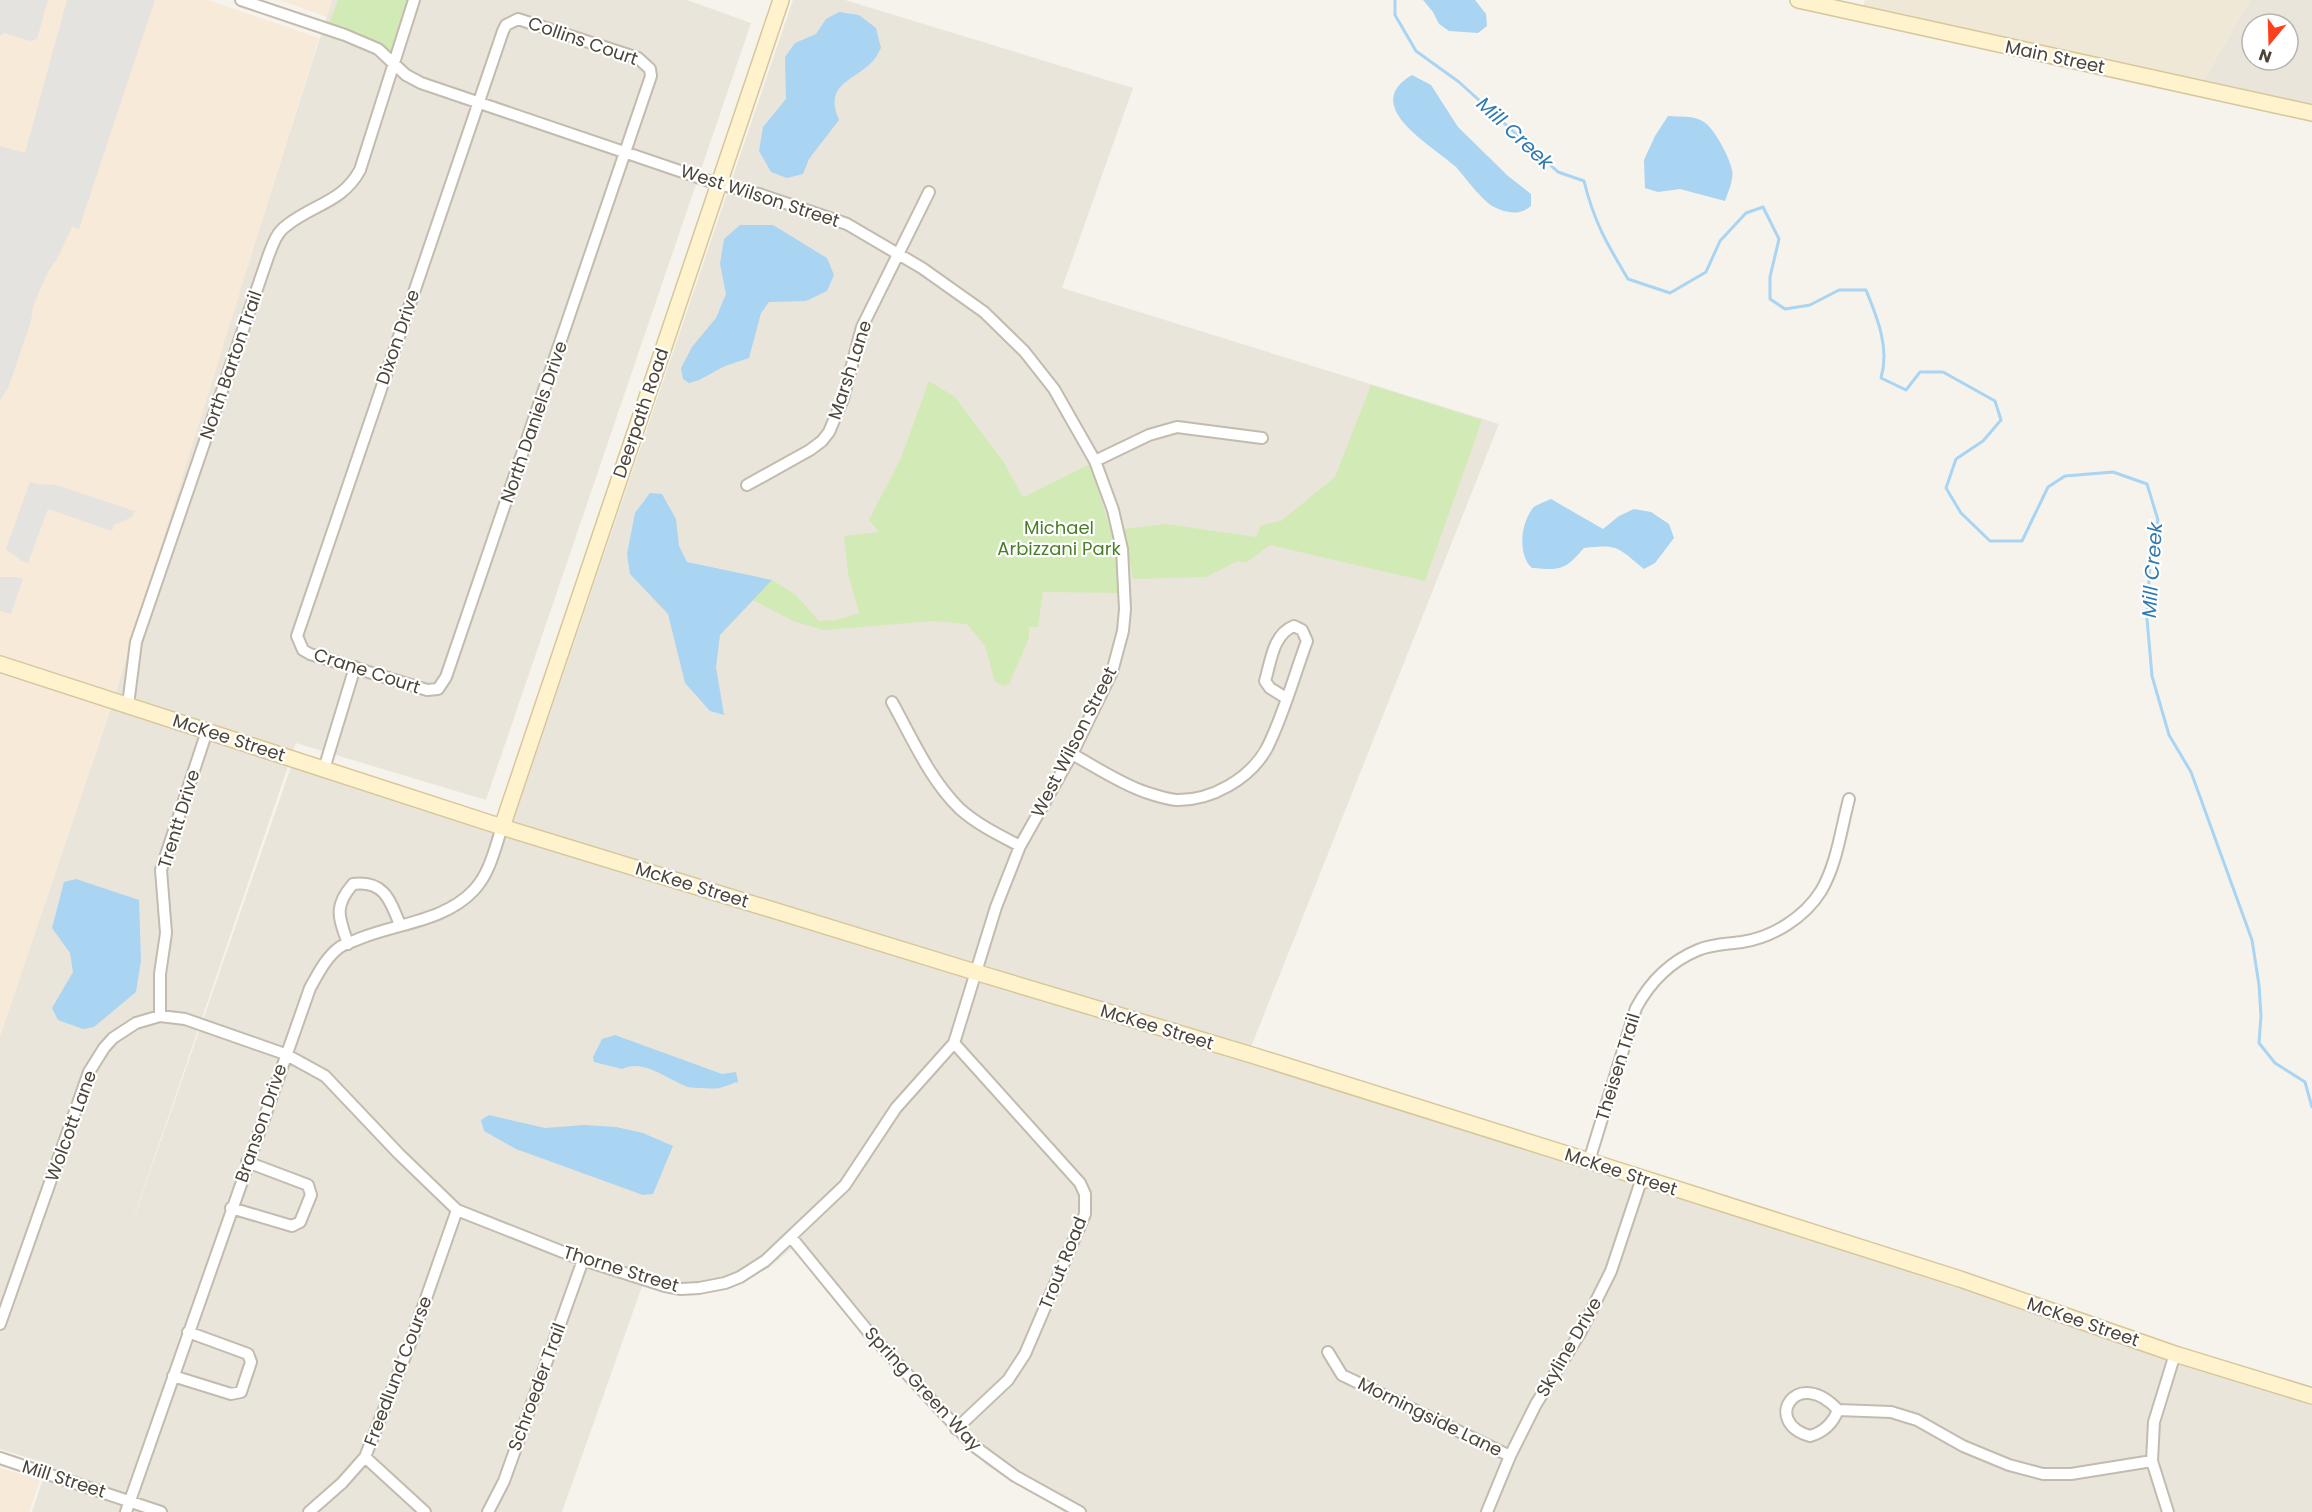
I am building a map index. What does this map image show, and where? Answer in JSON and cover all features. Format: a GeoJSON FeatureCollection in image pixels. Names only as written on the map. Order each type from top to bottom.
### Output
{"type":"FeatureCollection","features":[{"type":"Feature","properties":{"kind":"street","name":"West Wilson Street"},"geometry":{"type":"LineString","coordinates":[[241,0],[362,42],[378,50],[406,75],[421,83],[718,184],[759,194],[847,224],[898,253],[961,294],[1024,351],[1054,389],[1095,461],[1113,510],[1122,549],[1125,609],[1123,631],[1112,672],[1072,754],[1020,846],[996,907],[975,972]]}},
{"type":"Feature","properties":{"kind":"street","name":"North Barton Trail"},"geometry":{"type":"LineString","coordinates":[[128,705],[136,642],[275,239],[285,226],[335,198],[354,181],[360,170],[414,0]]}},
{"type":"Feature","properties":{"kind":"street","name":"Deerpath Road"},"geometry":{"type":"LineString","coordinates":[[502,827],[782,0]]}},
{"type":"Feature","properties":{"kind":"street","name":"Main Street"},"geometry":{"type":"LineString","coordinates":[[1798,0],[1858,7],[2312,113]]}},
{"type":"Feature","properties":{"kind":"street","name":"Collins Court"},"geometry":{"type":"LineString","coordinates":[[503,31],[512,21],[525,20],[639,58],[650,69],[650,83]]}},
{"type":"Feature","properties":{"kind":"street","name":"Dixon Drive"},"geometry":{"type":"LineString","coordinates":[[299,643],[298,629],[503,31]]}},
{"type":"Feature","properties":{"kind":"street","name":"North Daniels Drive"},"geometry":{"type":"LineString","coordinates":[[438,688],[446,677],[650,83]]}},
{"type":"Feature","properties":{"kind":"street","name":"Marsh Lane"},"geometry":{"type":"LineString","coordinates":[[747,484],[810,450],[829,432],[843,399],[862,327],[929,192]]}},
{"type":"Feature","properties":{"kind":"street"},"geometry":{"type":"LineString","coordinates":[[1095,461],[1149,435],[1177,427],[1262,438]]}},
{"type":"Feature","properties":{"kind":"street"},"geometry":{"type":"LineString","coordinates":[[1072,754],[1142,791],[1175,800],[1203,796],[1228,787],[1250,771],[1266,749],[1286,698],[1307,641],[1302,630],[1294,626],[1285,629],[1278,638],[1265,681],[1270,688],[1286,698]]}},
{"type":"Feature","properties":{"kind":"street","name":"Crane Court"},"geometry":{"type":"LineString","coordinates":[[299,643],[303,650],[310,654],[424,690],[432,691],[438,688]]}},
{"type":"Feature","properties":{"kind":"street","name":"McKee Street"},"geometry":{"type":"LineString","coordinates":[[0,664],[502,827],[1244,1053],[1589,1161],[1960,1279],[2175,1354],[2312,1396]]}},
{"type":"Feature","properties":{"kind":"street"},"geometry":{"type":"LineString","coordinates":[[324,769],[355,668]]}},
{"type":"Feature","properties":{"kind":"street"},"geometry":{"type":"LineString","coordinates":[[892,702],[936,779],[960,808],[985,828],[1020,846]]}},
{"type":"Feature","properties":{"kind":"street","name":"Trentt Drive"},"geometry":{"type":"LineString","coordinates":[[160,1016],[160,974],[166,933],[161,870],[207,731]]}},
{"type":"Feature","properties":{"kind":"street","name":"Theisen Trail"},"geometry":{"type":"LineString","coordinates":[[1589,1161],[1636,1008],[1644,993],[1654,980],[1673,963],[1698,949],[1757,939],[1784,927],[1806,910],[1820,892],[1830,873],[1849,799]]}},
{"type":"Feature","properties":{"kind":"street","name":"Branson Drive"},"geometry":{"type":"LineString","coordinates":[[126,1512],[310,988],[321,968],[340,947],[450,909],[474,890],[490,864],[502,827]]}},
{"type":"Feature","properties":{"kind":"street"},"geometry":{"type":"LineString","coordinates":[[348,944],[339,916],[342,896],[353,884],[367,882],[382,890],[390,900],[400,925]]}},
{"type":"Feature","properties":{"kind":"street","name":"Thorne Street"},"geometry":{"type":"LineString","coordinates":[[285,1054],[326,1076],[399,1154],[457,1210],[583,1260],[664,1286],[681,1289],[699,1288],[740,1277],[765,1260],[845,1185],[896,1108],[954,1043],[975,972]]}},
{"type":"Feature","properties":{"kind":"street","name":"Wolcott Lane"},"geometry":{"type":"LineString","coordinates":[[0,1324],[88,1072],[112,1038],[136,1023],[160,1016],[185,1019],[285,1054]]}},
{"type":"Feature","properties":{"kind":"street","name":"Trout Road"},"geometry":{"type":"LineString","coordinates":[[954,1043],[1080,1183],[1086,1203],[1080,1227],[1026,1354],[1008,1380],[956,1429]]}},
{"type":"Feature","properties":{"kind":"street"},"geometry":{"type":"LineString","coordinates":[[231,1208],[292,1226],[300,1222],[311,1195],[308,1185],[247,1162]]}},
{"type":"Feature","properties":{"kind":"street","name":"Skyline Drive"},"geometry":{"type":"LineString","coordinates":[[1487,1512],[1510,1456],[1536,1404],[1580,1334],[1611,1271],[1641,1178]]}},
{"type":"Feature","properties":{"kind":"street","name":"Freedlund Course"},"geometry":{"type":"LineString","coordinates":[[309,1512],[342,1483],[365,1457],[391,1394],[457,1210]]}},
{"type":"Feature","properties":{"kind":"street","name":"Spring Green Way"},"geometry":{"type":"LineString","coordinates":[[791,1237],[871,1335],[956,1429],[991,1460],[1080,1512]]}},
{"type":"Feature","properties":{"kind":"street","name":"Schroeder Trail"},"geometry":{"type":"LineString","coordinates":[[488,1512],[504,1481],[583,1260]]}},
{"type":"Feature","properties":{"kind":"street"},"geometry":{"type":"LineString","coordinates":[[173,1376],[231,1394],[241,1392],[251,1362],[248,1354],[188,1332]]}},
{"type":"Feature","properties":{"kind":"street","name":"Morningside Lane"},"geometry":{"type":"LineString","coordinates":[[1328,1352],[1342,1375],[1510,1456]]}},
{"type":"Feature","properties":{"kind":"street"},"geometry":{"type":"LineString","coordinates":[[2168,1512],[2152,1461],[2154,1422],[2175,1354]]}},
{"type":"Feature","properties":{"kind":"street"},"geometry":{"type":"LineString","coordinates":[[1838,1410],[1831,1423],[1810,1436],[1794,1429],[1787,1418],[1790,1401],[1799,1394],[1808,1392],[1824,1396],[1838,1410],[1891,1412],[1917,1420],[1963,1446],[2009,1465],[2043,1474],[2071,1474],[2152,1461]]}},
{"type":"Feature","properties":{"kind":"street"},"geometry":{"type":"LineString","coordinates":[[365,1457],[425,1512]]}},
{"type":"Feature","properties":{"kind":"street","name":"Mill Street"},"geometry":{"type":"LineString","coordinates":[[0,1458],[161,1512]]}},
{"type":"Feature","properties":{"kind":"shaded area"},"geometry":{"type":"Polygon","coordinates":[[[0,0],[208,0],[319,38],[115,694],[0,657],[0,0]]]}},
{"type":"Feature","properties":{"kind":"shaded area"},"geometry":{"type":"Polygon","coordinates":[[[0,0],[48,0],[37,39],[30,41],[4,33],[0,36],[0,0]]]}},
{"type":"Feature","properties":{"kind":"shaded area"},"geometry":{"type":"Polygon","coordinates":[[[67,0],[155,0],[79,229],[72,227],[57,259],[49,270],[33,306],[31,321],[9,386],[0,400],[0,146],[25,153],[67,0]]]}},
{"type":"Feature","properties":{"kind":"shaded area"},"geometry":{"type":"Polygon","coordinates":[[[279,0],[332,0],[327,17],[279,0]]]}},
{"type":"Feature","properties":{"kind":"shaded area"},"geometry":{"type":"Polygon","coordinates":[[[332,0],[687,0],[751,23],[486,800],[296,743],[119,1261],[292,764],[775,913],[1764,1224],[2312,1404],[2312,1512],[1064,1512],[986,1465],[792,1248],[769,1268],[732,1287],[691,1291],[645,1278],[562,1512],[32,1512],[48,1464],[0,1449],[0,1036],[111,708],[217,362],[332,0]]]}},
{"type":"Feature","properties":{"kind":"shaded area"},"geometry":{"type":"Polygon","coordinates":[[[793,0],[845,0],[1133,88],[1062,288],[1499,424],[1251,1047],[513,822],[793,0]]]}},
{"type":"Feature","properties":{"kind":"shaded area"},"geometry":{"type":"Polygon","coordinates":[[[1865,0],[2250,0],[2243,12],[2240,12],[2240,17],[2203,81],[1862,10],[1865,0]]]}},
{"type":"Feature","properties":{"kind":"shaded area"},"geometry":{"type":"Polygon","coordinates":[[[2250,0],[2312,0],[2312,105],[2203,81],[2240,17],[2240,72],[2300,72],[2300,12],[2243,12],[2250,0]]]}},
{"type":"Feature","properties":{"kind":"shaded area"},"geometry":{"type":"Polygon","coordinates":[[[30,482],[56,485],[135,511],[132,517],[114,525],[112,531],[48,509],[28,563],[6,549],[30,482]]]}},
{"type":"Feature","properties":{"kind":"shaded area"},"geometry":{"type":"Polygon","coordinates":[[[0,577],[23,579],[11,614],[0,611],[0,577]]]}},
{"type":"Feature","properties":{"kind":"shaded area"},"geometry":{"type":"Polygon","coordinates":[[[0,674],[111,708],[0,1036],[0,674]]]}},
{"type":"Feature","properties":{"kind":"shaded area"},"geometry":{"type":"Polygon","coordinates":[[[0,1468],[40,1480],[29,1512],[0,1512],[0,1468]]]}},
{"type":"Feature","properties":{"kind":"green space"},"geometry":{"type":"Polygon","coordinates":[[[338,0],[414,0],[394,64],[378,49],[327,29],[338,0]]]}},
{"type":"Feature","properties":{"kind":"green space","name":"Michael Arbizzani Park"},"geometry":{"type":"Polygon","coordinates":[[[929,381],[955,397],[1003,461],[1023,497],[1090,464],[1117,551],[1121,593],[1043,592],[1038,627],[1029,627],[1029,638],[1009,684],[1005,686],[995,682],[985,646],[967,624],[933,621],[824,630],[793,621],[753,600],[772,580],[796,595],[819,621],[836,620],[859,613],[848,574],[844,536],[879,532],[869,520],[901,458],[929,381]]]}},
{"type":"Feature","properties":{"kind":"green space"},"geometry":{"type":"Polygon","coordinates":[[[1371,385],[1482,420],[1425,581],[1270,545],[1246,563],[1238,561],[1206,577],[1133,579],[1124,529],[1166,524],[1256,537],[1261,525],[1281,521],[1335,477],[1371,385]]]}},
{"type":"Feature","properties":{"kind":"water"},"geometry":{"type":"Polygon","coordinates":[[[1423,0],[1475,0],[1486,14],[1487,26],[1478,33],[1449,31],[1439,24],[1423,0]]]}},
{"type":"Feature","properties":{"kind":"water"},"geometry":{"type":"Polygon","coordinates":[[[839,12],[859,15],[876,28],[881,48],[872,62],[841,86],[837,92],[835,109],[839,120],[809,159],[803,174],[787,178],[771,172],[759,151],[763,127],[786,99],[785,57],[795,43],[816,34],[826,19],[839,12]]]}},
{"type":"Feature","properties":{"kind":"water"},"geometry":{"type":"Polygon","coordinates":[[[1412,75],[1431,85],[1458,127],[1508,176],[1531,194],[1531,206],[1513,213],[1489,204],[1456,167],[1405,124],[1396,112],[1393,99],[1398,87],[1412,75]]]}},
{"type":"Feature","properties":{"kind":"water"},"geometry":{"type":"Polygon","coordinates":[[[1668,116],[1691,117],[1700,120],[1708,125],[1717,137],[1732,170],[1725,201],[1680,189],[1658,192],[1645,188],[1644,160],[1655,136],[1668,116]]]}},
{"type":"Feature","properties":{"kind":"water"},"geometry":{"type":"Polygon","coordinates":[[[740,225],[773,225],[827,258],[834,275],[827,291],[806,301],[769,302],[761,313],[749,358],[725,366],[689,383],[683,379],[681,368],[692,347],[716,318],[726,294],[720,264],[724,239],[740,225]]]}},
{"type":"Feature","properties":{"kind":"water"},"geometry":{"type":"Polygon","coordinates":[[[650,493],[662,494],[676,519],[679,546],[687,562],[772,580],[720,635],[716,667],[724,715],[710,711],[685,683],[668,614],[630,574],[627,554],[635,513],[650,493]]]}},
{"type":"Feature","properties":{"kind":"water"},"geometry":{"type":"Polygon","coordinates":[[[1551,499],[1603,529],[1619,516],[1634,509],[1651,512],[1669,524],[1674,538],[1655,563],[1644,569],[1617,549],[1604,546],[1584,548],[1572,561],[1556,569],[1532,568],[1524,555],[1523,530],[1533,508],[1551,499]]]}},
{"type":"Feature","properties":{"kind":"water"},"geometry":{"type":"Polygon","coordinates":[[[76,879],[139,900],[141,960],[136,992],[94,1027],[83,1029],[58,1020],[52,1008],[73,972],[70,953],[52,928],[64,882],[76,879]]]}},
{"type":"Feature","properties":{"kind":"water"},"geometry":{"type":"Polygon","coordinates":[[[615,1035],[722,1074],[736,1072],[738,1082],[718,1088],[690,1087],[647,1068],[630,1066],[622,1069],[594,1062],[593,1057],[602,1039],[615,1035]]]}},
{"type":"Feature","properties":{"kind":"water"},"geometry":{"type":"Polygon","coordinates":[[[489,1115],[545,1128],[584,1125],[616,1127],[643,1133],[673,1146],[653,1194],[643,1195],[516,1149],[484,1131],[481,1120],[489,1115]]]}},
{"type":"Feature","properties":{"kind":"waterway","name":"Mill Creek"},"geometry":{"type":"LineString","coordinates":[[1395,0],[1395,15],[1416,51],[1459,82],[1558,172],[1584,181],[1602,232],[1628,279],[1670,293],[1706,272],[1720,241],[1746,213],[1763,207],[1779,239],[1770,277],[1770,299],[1785,309],[1810,305],[1839,290],[1866,290],[1878,322],[1883,344],[1881,378],[1906,390],[1920,372],[1943,372],[1995,401],[2001,420],[1983,441],[1956,459],[1946,488],[1961,513],[1990,541],[2022,541],[2048,487],[2065,476],[2113,472],[2147,484],[2158,520],[2150,562],[2147,619],[2152,676],[2169,735],[2191,772],[2252,940],[2259,985],[2261,1016],[2259,1043],[2275,1063],[2305,1082],[2312,1107]]}}]}
